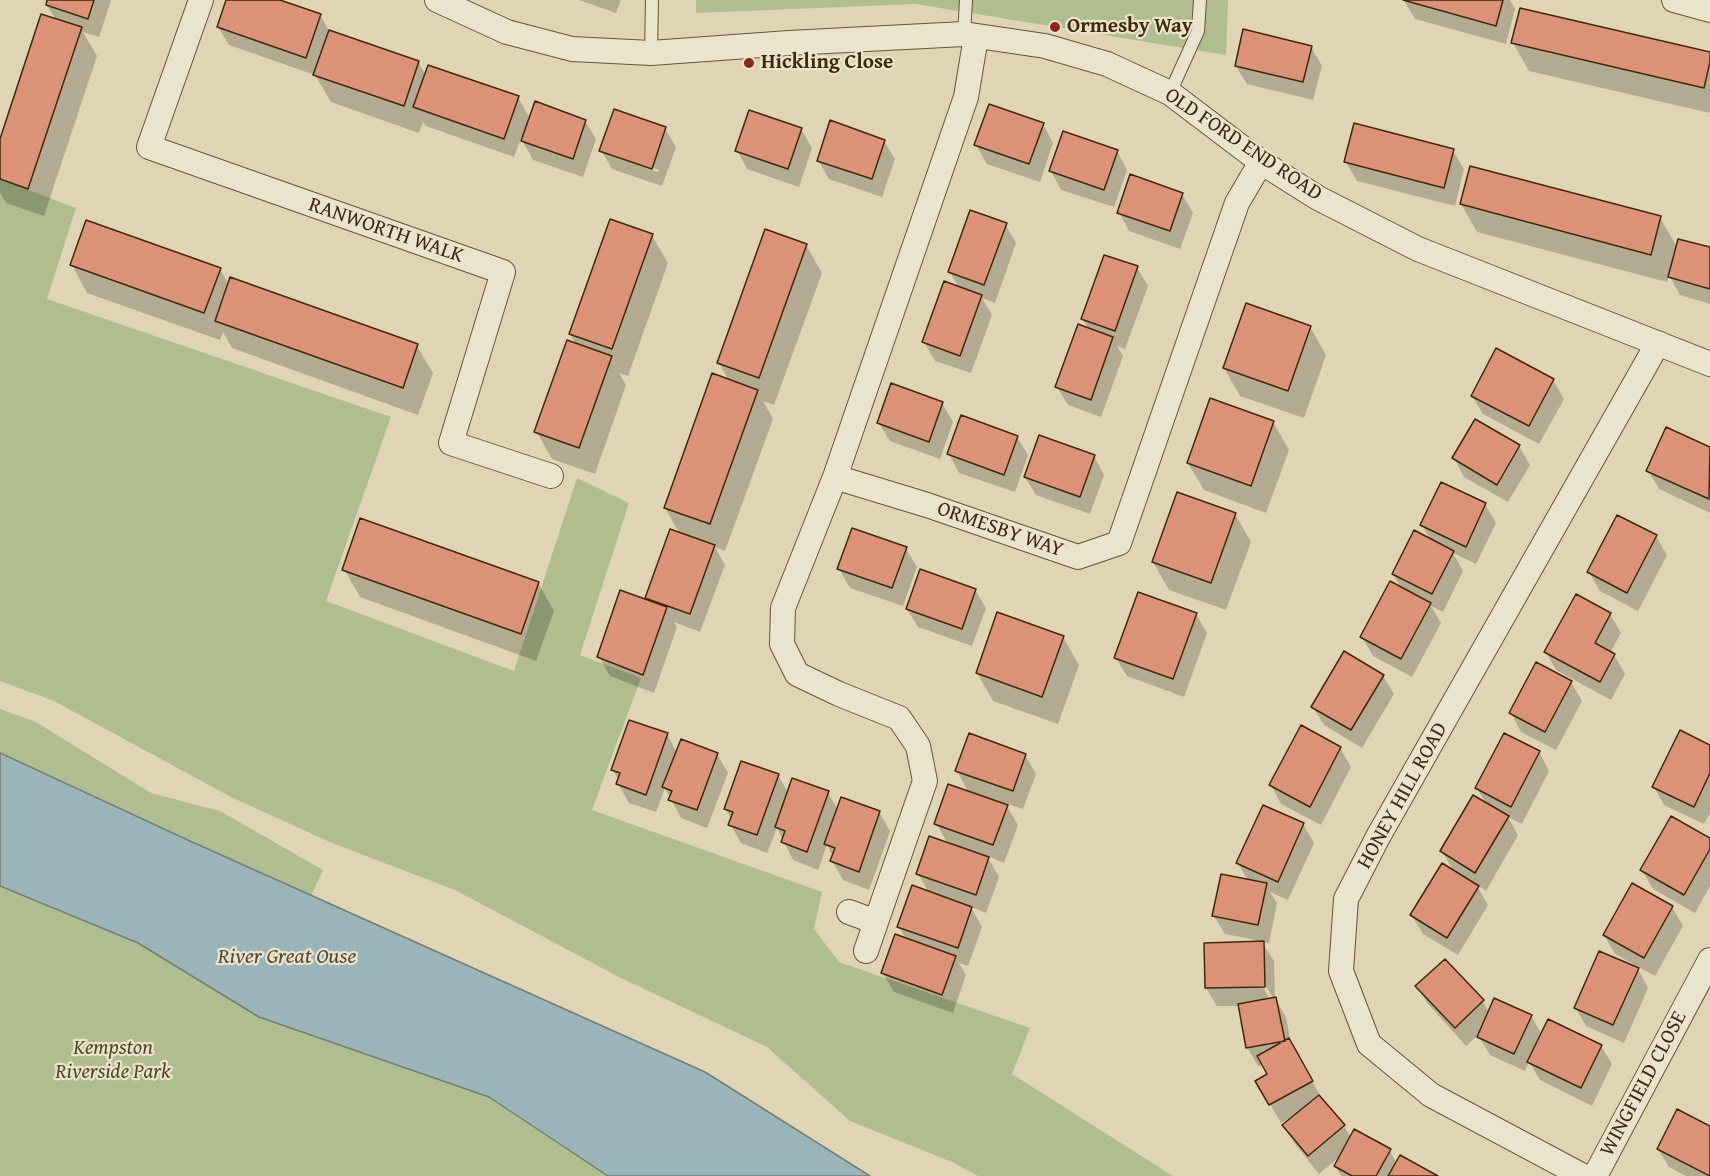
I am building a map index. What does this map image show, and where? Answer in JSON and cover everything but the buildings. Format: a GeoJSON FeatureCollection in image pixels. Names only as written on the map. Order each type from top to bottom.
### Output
{"type":"FeatureCollection","features":[{"type":"Feature","properties":{"kind":"street","name":"RANWORTH WALK"},"geometry":{"type":"LineString","coordinates":[[201,0],[149,147],[503,272],[451,443],[550,476]]}},
{"type":"Feature","properties":{"kind":"street","name":"OLD FORD END ROAD"},"geometry":{"type":"LineString","coordinates":[[437,0],[507,32],[572,49],[651,53],[789,43],[970,35],[1045,46],[1107,64],[1170,93],[1261,162],[1318,198],[1418,249],[1710,364]]}},
{"type":"Feature","properties":{"kind":"street"},"geometry":{"type":"LineString","coordinates":[[1674,0],[1710,10]]}},
{"type":"Feature","properties":{"kind":"street"},"geometry":{"type":"LineString","coordinates":[[866,951],[925,781],[918,746],[899,718],[796,674],[782,644],[783,608],[835,477],[966,97],[970,35]]}},
{"type":"Feature","properties":{"kind":"street","name":"ORMESBY WAY"},"geometry":{"type":"LineString","coordinates":[[835,477],[927,505],[1078,557],[1119,543],[1237,203],[1261,162]]}},
{"type":"Feature","properties":{"kind":"street","name":"HONEY HILL ROAD"},"geometry":{"type":"LineString","coordinates":[[1582,1176],[1431,1095],[1369,1044],[1341,971],[1346,899],[1379,835],[1659,343]]}},
{"type":"Feature","properties":{"kind":"street"},"geometry":{"type":"LineString","coordinates":[[849,912],[876,922]]}},
{"type":"Feature","properties":{"kind":"street","name":"WINGFIELD CLOSE"},"geometry":{"type":"LineString","coordinates":[[1595,1176],[1710,960]]}},
{"type":"Feature","properties":{"kind":"lane"},"geometry":{"type":"LineString","coordinates":[[651,53],[652,0]]}},
{"type":"Feature","properties":{"kind":"lane"},"geometry":{"type":"LineString","coordinates":[[966,0],[970,35]]}},
{"type":"Feature","properties":{"kind":"lane"},"geometry":{"type":"LineString","coordinates":[[1170,93],[1198,31],[1200,0]]}},
{"type":"Feature","properties":{"kind":"green space"},"geometry":{"type":"Polygon","coordinates":[[[696,0],[1228,0],[1226,55],[916,4],[696,13],[696,0]]]}},
{"type":"Feature","properties":{"kind":"green space"},"geometry":{"type":"Polygon","coordinates":[[[0,179],[76,208],[47,299],[391,417],[326,601],[514,671],[577,478],[629,503],[580,655],[641,678],[592,810],[822,892],[814,929],[839,962],[1030,1028],[1012,1074],[1173,1176],[978,1176],[952,1162],[850,1121],[767,1047],[621,978],[455,890],[332,843],[231,797],[54,701],[0,681],[0,179]]]}},
{"type":"Feature","properties":{"kind":"green space"},"geometry":{"type":"Polygon","coordinates":[[[0,709],[36,722],[151,793],[220,811],[323,870],[311,896],[0,753],[0,709]]]}},
{"type":"Feature","properties":{"kind":"green space","name":"Kempston Riverside Park"},"geometry":{"type":"Polygon","coordinates":[[[0,886],[138,943],[259,1017],[489,1097],[608,1176],[0,1176],[0,886]]]}},
{"type":"Feature","properties":{"kind":"water","name":"River Great Ouse"},"geometry":{"type":"Polygon","coordinates":[[[0,753],[190,841],[705,1072],[870,1176],[608,1176],[489,1097],[259,1017],[138,943],[0,886],[0,753]]]}},
{"type":"Feature","properties":{"kind":"place","name":"Ormesby Way"},"geometry":{"type":"Point","coordinates":[1055,27]}},
{"type":"Feature","properties":{"kind":"place","name":"Hickling Close"},"geometry":{"type":"Point","coordinates":[749,63]}}]}
